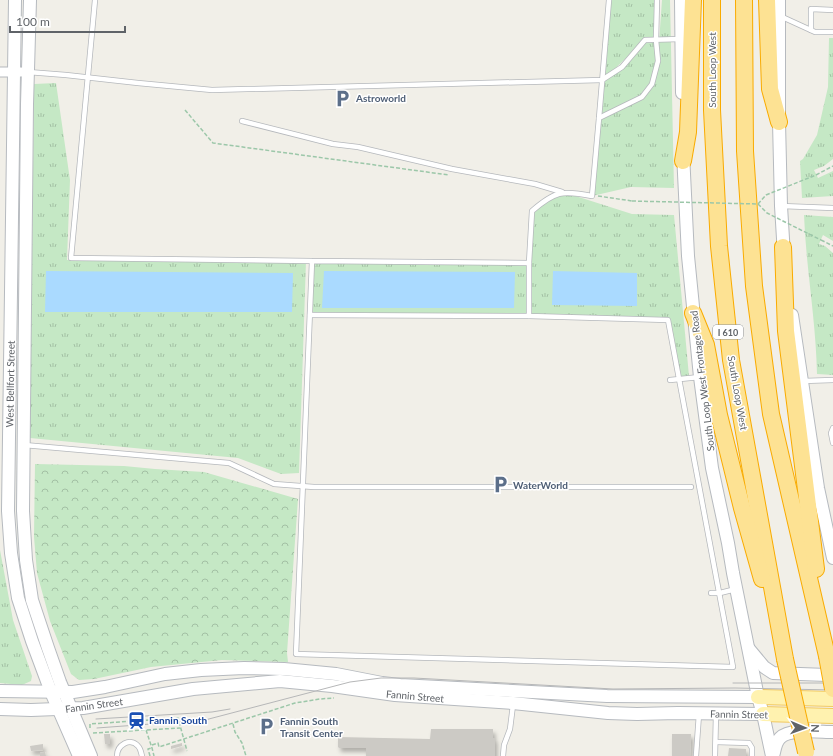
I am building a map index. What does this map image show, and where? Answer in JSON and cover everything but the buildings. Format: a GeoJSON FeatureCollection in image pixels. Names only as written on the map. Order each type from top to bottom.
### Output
{"type":"FeatureCollection","features":[{"type":"Feature","properties":{"kind":"highway"},"geometry":{"type":"LineString","coordinates":[[683,161],[688,132],[693,0]]}},
{"type":"Feature","properties":{"kind":"highway","name":"South Loop West"},"geometry":{"type":"LineString","coordinates":[[712,0],[712,110],[719,246],[731,360],[785,659],[806,754]]}},
{"type":"Feature","properties":{"kind":"highway"},"geometry":{"type":"LineString","coordinates":[[744,0],[745,151],[754,286],[771,414],[827,656],[833,689]]}},
{"type":"Feature","properties":{"kind":"highway"},"geometry":{"type":"LineString","coordinates":[[767,0],[770,89],[779,122]]}},
{"type":"Feature","properties":{"kind":"highway"},"geometry":{"type":"LineString","coordinates":[[783,247],[786,331],[827,656]]}},
{"type":"Feature","properties":{"kind":"highway"},"geometry":{"type":"LineString","coordinates":[[693,313],[706,345],[719,415],[742,508],[785,659]]}},
{"type":"Feature","properties":{"kind":"main road","name":"West Bellfort Street"},"geometry":{"type":"LineString","coordinates":[[15,0],[8,511],[11,553],[18,598],[32,641],[51,692],[78,756]]}},
{"type":"Feature","properties":{"kind":"main road","name":"West Bellfort Street"},"geometry":{"type":"LineString","coordinates":[[30,0],[23,445],[23,511],[26,560],[31,593],[48,648],[64,692],[91,756]]}},
{"type":"Feature","properties":{"kind":"main road","name":"South Loop West Frontage Road"},"geometry":{"type":"LineString","coordinates":[[681,0],[683,161],[688,256],[700,377],[712,468],[758,697],[773,756]]}},
{"type":"Feature","properties":{"kind":"main road"},"geometry":{"type":"LineString","coordinates":[[779,0],[779,122],[783,247],[801,381],[818,488],[833,558]]}},
{"type":"Feature","properties":{"kind":"main road"},"geometry":{"type":"LineString","coordinates":[[748,648],[764,667],[773,673],[833,674]]}},
{"type":"Feature","properties":{"kind":"main road","name":"Fannin Street"},"geometry":{"type":"LineString","coordinates":[[0,691],[64,692],[93,689],[176,673],[244,668],[278,669],[336,674],[392,684],[607,696],[833,699]]}},
{"type":"Feature","properties":{"kind":"main road","name":"Fannin Street"},"geometry":{"type":"LineString","coordinates":[[0,709],[71,709],[192,689],[280,681],[332,686],[395,695],[513,703],[627,714],[716,713],[833,716]]}},
{"type":"Feature","properties":{"kind":"main road"},"geometry":{"type":"LineString","coordinates":[[773,756],[778,741],[786,734],[797,732],[833,732]]}},
{"type":"Feature","properties":{"kind":"street"},"geometry":{"type":"LineString","coordinates":[[0,72],[28,72]]}},
{"type":"Feature","properties":{"kind":"lane"},"geometry":{"type":"LineString","coordinates":[[95,0],[71,258],[528,263]]}},
{"type":"Feature","properties":{"kind":"lane"},"geometry":{"type":"LineString","coordinates":[[242,121],[333,144],[358,147],[459,170],[535,184],[563,192],[592,195],[609,0]]}},
{"type":"Feature","properties":{"kind":"lane"},"geometry":{"type":"LineString","coordinates":[[598,118],[642,97],[652,84],[658,61],[656,40],[657,0]]}},
{"type":"Feature","properties":{"kind":"lane"},"geometry":{"type":"LineString","coordinates":[[811,30],[811,9],[833,10]]}},
{"type":"Feature","properties":{"kind":"lane"},"geometry":{"type":"LineString","coordinates":[[779,15],[815,32],[833,32]]}},
{"type":"Feature","properties":{"kind":"lane"},"geometry":{"type":"LineString","coordinates":[[28,72],[212,90],[602,80],[622,67],[645,40],[682,39]]}},
{"type":"Feature","properties":{"kind":"lane"},"geometry":{"type":"LineString","coordinates":[[529,316],[528,263],[532,211],[545,200],[563,192]]}},
{"type":"Feature","properties":{"kind":"lane"},"geometry":{"type":"LineString","coordinates":[[781,206],[833,208]]}},
{"type":"Feature","properties":{"kind":"lane"},"geometry":{"type":"LineString","coordinates":[[310,315],[529,316],[668,320],[733,667],[296,654],[312,261]]}},
{"type":"Feature","properties":{"kind":"lane"},"geometry":{"type":"LineString","coordinates":[[670,380],[700,377]]}},
{"type":"Feature","properties":{"kind":"lane"},"geometry":{"type":"LineString","coordinates":[[801,381],[833,380]]}},
{"type":"Feature","properties":{"kind":"lane"},"geometry":{"type":"LineString","coordinates":[[833,428],[833,443]]}},
{"type":"Feature","properties":{"kind":"lane"},"geometry":{"type":"LineString","coordinates":[[23,445],[229,463],[274,484],[303,486],[691,487]]}},
{"type":"Feature","properties":{"kind":"lane"},"geometry":{"type":"LineString","coordinates":[[711,593],[720,593],[736,589]]}},
{"type":"Feature","properties":{"kind":"lane"},"geometry":{"type":"LineString","coordinates":[[503,756],[504,745],[510,729],[514,691]]}},
{"type":"Feature","properties":{"kind":"lane"},"geometry":{"type":"LineString","coordinates":[[696,756],[699,713]]}},
{"type":"Feature","properties":{"kind":"lane"},"geometry":{"type":"LineString","coordinates":[[716,713],[716,756]]}},
{"type":"Feature","properties":{"kind":"lane"},"geometry":{"type":"LineString","coordinates":[[117,756],[117,751],[120,746],[127,742],[137,745],[142,756]]}},
{"type":"Feature","properties":{"kind":"lane"},"geometry":{"type":"LineString","coordinates":[[716,742],[749,743],[752,748],[752,756]]}},
{"type":"Feature","properties":{"kind":"path"},"geometry":{"type":"LineString","coordinates":[[185,110],[213,143],[450,175]]}},
{"type":"Feature","properties":{"kind":"path"},"geometry":{"type":"LineString","coordinates":[[758,204],[766,195],[816,175],[833,166]]}},
{"type":"Feature","properties":{"kind":"path"},"geometry":{"type":"LineString","coordinates":[[592,195],[632,201],[758,204],[767,213],[833,246]]}},
{"type":"Feature","properties":{"kind":"path"},"geometry":{"type":"LineString","coordinates":[[150,756],[148,749],[158,743],[159,746],[184,739],[295,703],[320,698],[334,698]]}},
{"type":"Feature","properties":{"kind":"path"},"geometry":{"type":"LineString","coordinates":[[93,724],[178,718],[187,751]]}},
{"type":"Feature","properties":{"kind":"path"},"geometry":{"type":"LineString","coordinates":[[233,724],[246,756]]}},
{"type":"Feature","properties":{"kind":"path"},"geometry":{"type":"LineString","coordinates":[[90,733],[180,728]]}},
{"type":"Feature","properties":{"kind":"path"},"geometry":{"type":"LineString","coordinates":[[146,730],[154,756]]}},
{"type":"Feature","properties":{"kind":"green space"},"geometry":{"type":"Polygon","coordinates":[[[609,0],[657,0],[658,57],[662,0],[670,0],[674,188],[631,187],[592,196],[609,0]],[[641,44],[605,78],[622,67],[641,44]]]}},
{"type":"Feature","properties":{"kind":"green space"},"geometry":{"type":"Polygon","coordinates":[[[829,38],[833,38],[833,159],[824,166],[814,170],[818,178],[833,171],[833,196],[802,198],[800,161],[803,159],[817,135],[828,87],[829,38]]]}},
{"type":"Feature","properties":{"kind":"green space"},"geometry":{"type":"Polygon","coordinates":[[[56,83],[70,180],[67,260],[306,261],[299,473],[281,474],[238,458],[30,438],[34,84],[56,83]]]}},
{"type":"Feature","properties":{"kind":"green space"},"geometry":{"type":"Polygon","coordinates":[[[563,192],[632,214],[674,215],[689,376],[678,378],[668,321],[529,316],[310,315],[312,261],[529,263],[532,211],[563,192]]]}},
{"type":"Feature","properties":{"kind":"green space"},"geometry":{"type":"Polygon","coordinates":[[[804,215],[833,217],[833,241],[823,235],[819,244],[825,246],[833,253],[833,375],[817,374],[815,334],[804,215]]]}},
{"type":"Feature","properties":{"kind":"green space"},"geometry":{"type":"Polygon","coordinates":[[[35,464],[124,466],[204,472],[298,499],[287,653],[288,662],[222,660],[151,667],[94,679],[79,680],[71,674],[50,621],[37,573],[34,537],[35,464]]]}},
{"type":"Feature","properties":{"kind":"green space"},"geometry":{"type":"Polygon","coordinates":[[[0,550],[13,620],[32,676],[31,681],[22,685],[0,683],[0,550]]]}},
{"type":"Feature","properties":{"kind":"water"},"geometry":{"type":"Polygon","coordinates":[[[46,271],[293,273],[292,312],[45,312],[46,271]]]}},
{"type":"Feature","properties":{"kind":"water"},"geometry":{"type":"Polygon","coordinates":[[[324,271],[515,272],[514,308],[322,308],[324,271]]]}},
{"type":"Feature","properties":{"kind":"water"},"geometry":{"type":"Polygon","coordinates":[[[553,271],[637,273],[637,306],[552,305],[553,271]]]}},
{"type":"Feature","properties":{"kind":"tram line"},"geometry":{"type":"LineString","coordinates":[[97,728],[205,720],[350,682],[381,678],[414,678],[613,689],[735,688],[833,690]]}},
{"type":"Feature","properties":{"kind":"tram line"},"geometry":{"type":"LineString","coordinates":[[733,683],[833,683]]}},
{"type":"Feature","properties":{"kind":"tram line"},"geometry":{"type":"LineString","coordinates":[[96,719],[212,712],[230,709]]}},
{"type":"Feature","properties":{"kind":"place","name":"Astroworld"},"geometry":{"type":"Point","coordinates":[343,98]}},
{"type":"Feature","properties":{"kind":"place","name":"WaterWorld"},"geometry":{"type":"Point","coordinates":[500,485]}},
{"type":"Feature","properties":{"kind":"place","name":"Fannin South"},"geometry":{"type":"Point","coordinates":[136,720]}},
{"type":"Feature","properties":{"kind":"place","name":"Fannin South Transit Center"},"geometry":{"type":"Point","coordinates":[267,727]}}]}
